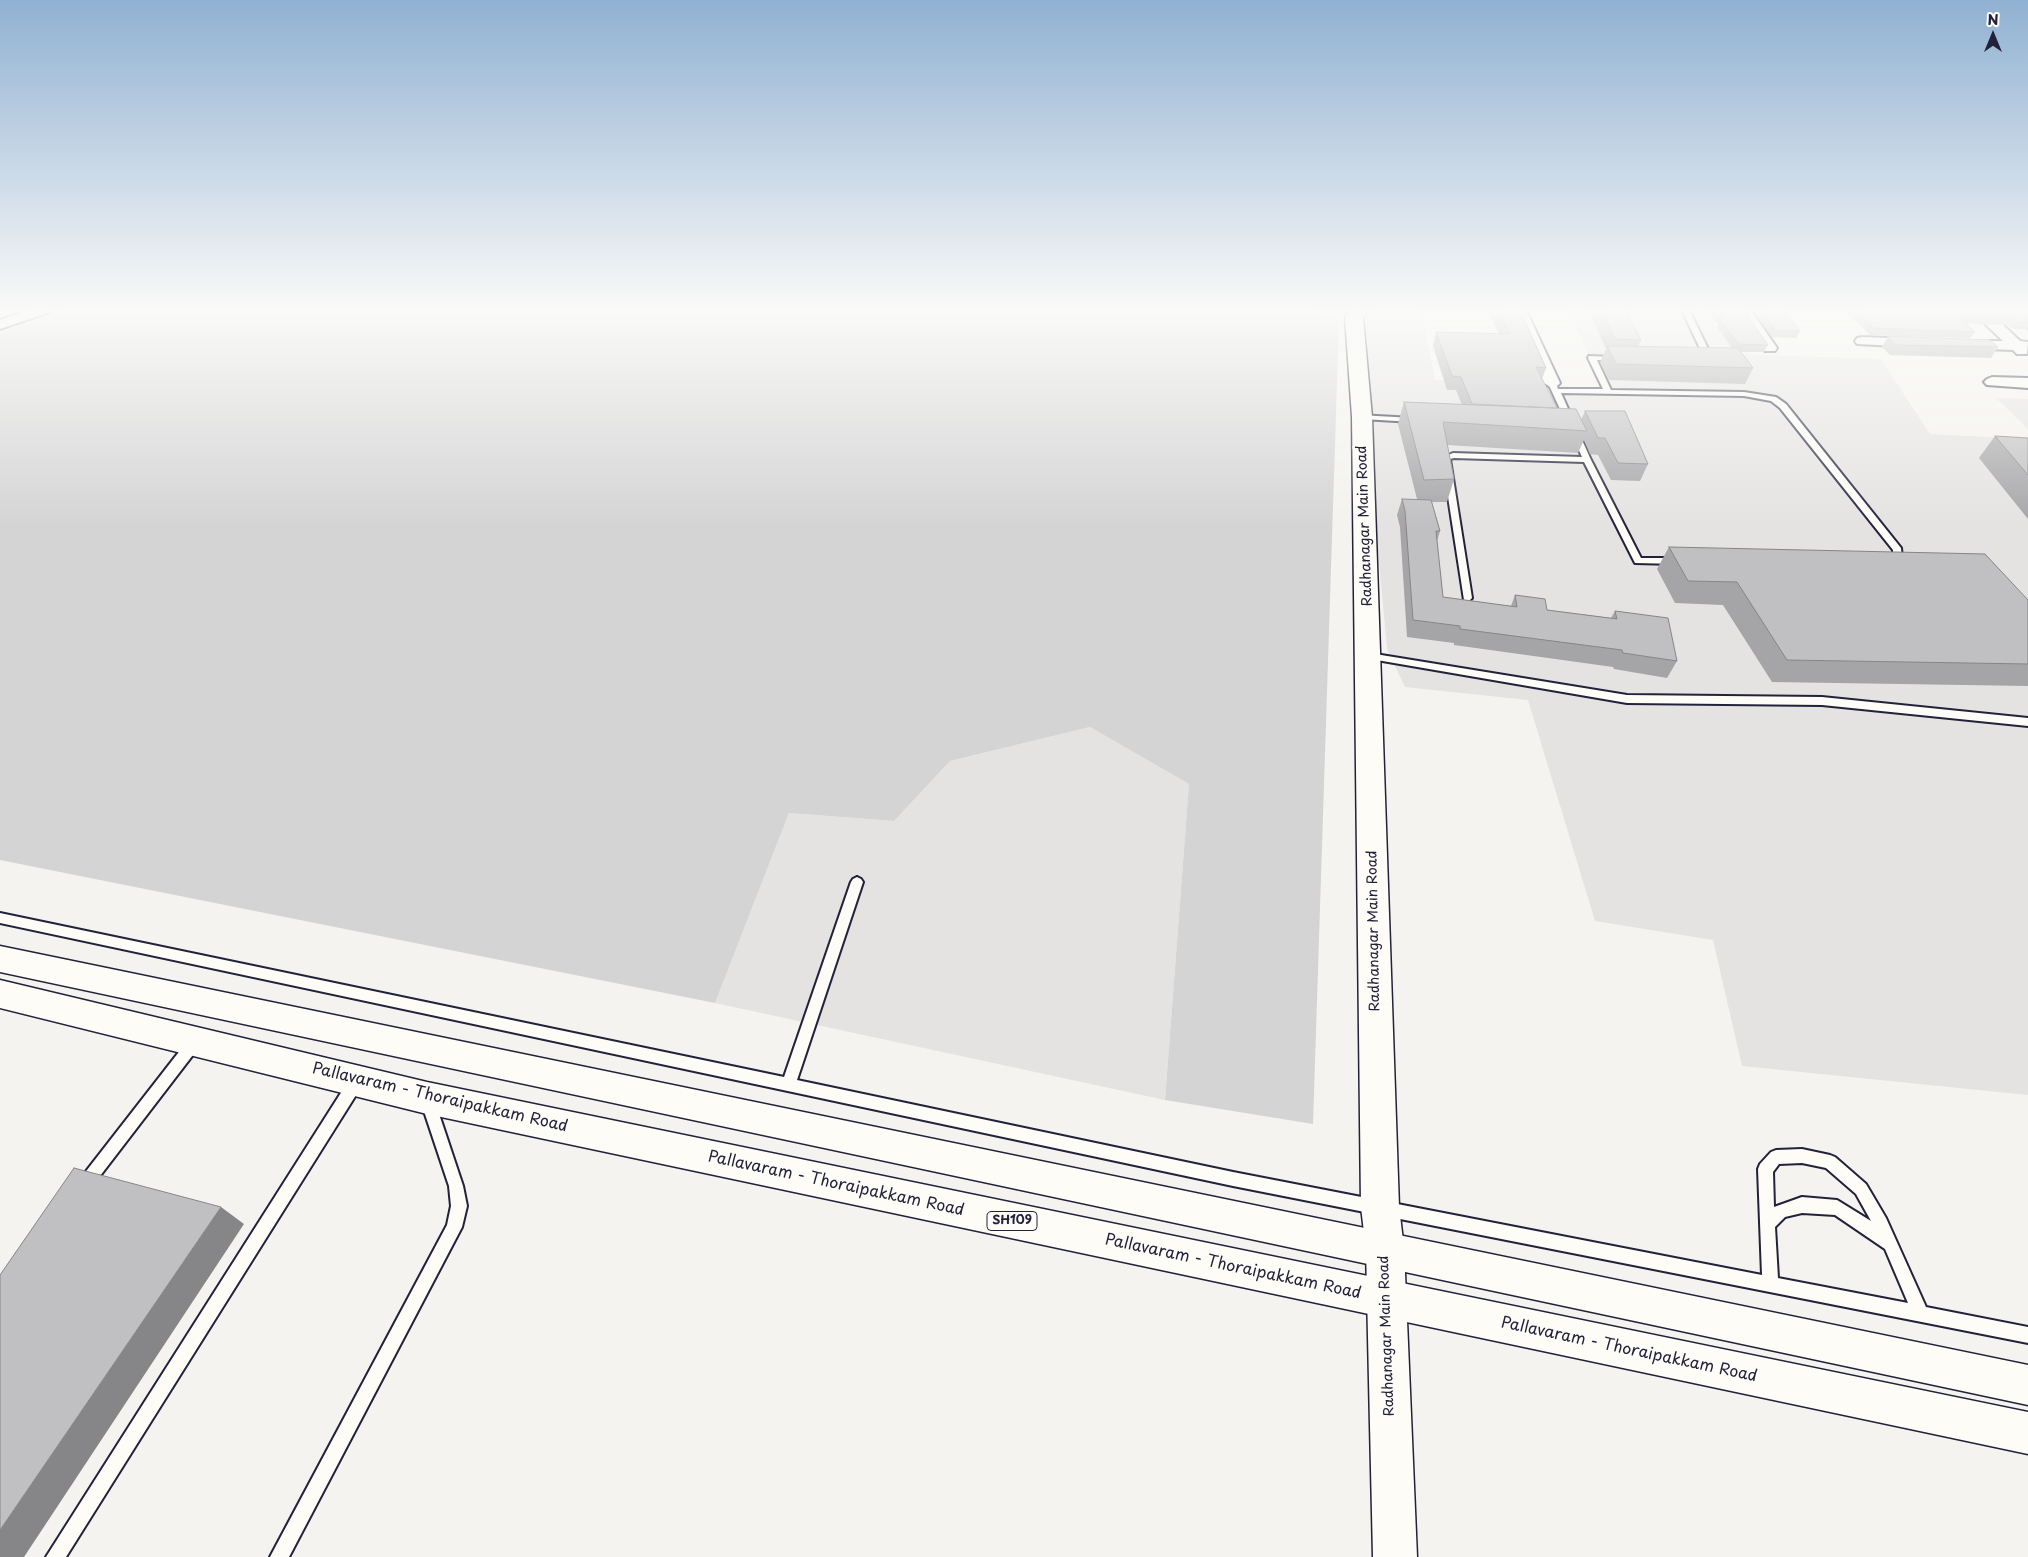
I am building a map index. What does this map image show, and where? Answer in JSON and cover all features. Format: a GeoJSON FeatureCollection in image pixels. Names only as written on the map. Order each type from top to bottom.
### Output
{"type":"FeatureCollection","features":[{"type":"Feature","properties":{"kind":"main road","name":"Radhanagar Main Road"},"geometry":{"type":"LineString","coordinates":[[1359,381],[1362,417],[1369,656],[1380,1207],[1385,1249],[1385,1299],[1395,1557]]}},
{"type":"Feature","properties":{"kind":"main road"},"geometry":{"type":"LineString","coordinates":[[0,960],[2028,1385]]}},
{"type":"Feature","properties":{"kind":"main road","name":"Pallavaram - Thoraipakkam Road"},"geometry":{"type":"LineString","coordinates":[[0,994],[197,1040],[427,1098],[2028,1433]]}},
{"type":"Feature","properties":{"kind":"street"},"geometry":{"type":"LineString","coordinates":[[1550,381],[1553,387]]}},
{"type":"Feature","properties":{"kind":"street"},"geometry":{"type":"LineString","coordinates":[[1992,382],[2028,383]]}},
{"type":"Feature","properties":{"kind":"lane"},"geometry":{"type":"LineString","coordinates":[[1603,381],[1608,392]]}},
{"type":"Feature","properties":{"kind":"lane"},"geometry":{"type":"LineString","coordinates":[[1687,561],[1638,561],[1553,387],[1608,392],[1744,394],[1762,396],[1778,401],[1898,550],[1898,558],[1883,562]]}},
{"type":"Feature","properties":{"kind":"lane"},"geometry":{"type":"LineString","coordinates":[[1362,417],[1422,420]]}},
{"type":"Feature","properties":{"kind":"lane"},"geometry":{"type":"LineString","coordinates":[[1561,426],[1571,427]]}},
{"type":"Feature","properties":{"kind":"lane"},"geometry":{"type":"LineString","coordinates":[[1467,598],[1446,458],[1453,454],[1587,460]]}},
{"type":"Feature","properties":{"kind":"lane"},"geometry":{"type":"LineString","coordinates":[[1369,656],[1627,698],[1822,702],[2028,722]]}},
{"type":"Feature","properties":{"kind":"lane"},"geometry":{"type":"LineString","coordinates":[[789,1084],[857,882]]}},
{"type":"Feature","properties":{"kind":"lane"},"geometry":{"type":"LineString","coordinates":[[0,918],[1233,1179],[2028,1335]]}},
{"type":"Feature","properties":{"kind":"lane"},"geometry":{"type":"LineString","coordinates":[[74,1198],[197,1040]]}},
{"type":"Feature","properties":{"kind":"lane"},"geometry":{"type":"LineString","coordinates":[[55,1557],[357,1081]]}},
{"type":"Feature","properties":{"kind":"lane"},"geometry":{"type":"LineString","coordinates":[[280,1557],[454,1227],[459,1206],[456,1186],[427,1098]]}},
{"type":"Feature","properties":{"kind":"lane"},"geometry":{"type":"LineString","coordinates":[[1770,1284],[1765,1169],[1776,1156],[1802,1156],[1830,1162],[1861,1188],[1890,1245],[1921,1314]]}},
{"type":"Feature","properties":{"kind":"lane"},"geometry":{"type":"LineString","coordinates":[[1767,1224],[1781,1211],[1802,1205],[1837,1208],[1857,1220],[1890,1245]]}},
{"type":"Feature","properties":{"kind":"shaded area"},"geometry":{"type":"Polygon","coordinates":[[[0,381],[1337,381],[1313,1124],[1165,1100],[1189,784],[1090,727],[950,761],[894,821],[789,813],[715,1003],[0,860],[0,381]]]}},
{"type":"Feature","properties":{"kind":"shaded area"},"geometry":{"type":"Polygon","coordinates":[[[1363,381],[1449,381],[1604,388],[1601,381],[1895,381],[1930,434],[2028,439],[2028,1095],[1742,1066],[1713,940],[1595,921],[1528,700],[1405,687],[1387,649],[1363,381]]]}},
{"type":"Feature","properties":{"kind":"shaded area"},"geometry":{"type":"Polygon","coordinates":[[[1996,398],[2028,399],[2028,429],[1996,398]]]}},
{"type":"Feature","properties":{"kind":"shaded area"},"geometry":{"type":"Polygon","coordinates":[[[1090,727],[1189,784],[1165,1100],[715,1003],[789,813],[894,821],[950,761],[1090,727]]]}},
{"type":"Feature","properties":{"kind":"building"},"geometry":{"type":"Polygon","coordinates":[[[1462,381],[1543,381],[1557,408],[1472,404],[1462,381]]]}},
{"type":"Feature","properties":{"kind":"building"},"geometry":{"type":"Polygon","coordinates":[[[1404,402],[1576,409],[1587,431],[1443,422],[1454,479],[1424,480],[1404,402]]]}},
{"type":"Feature","properties":{"kind":"building"},"geometry":{"type":"Polygon","coordinates":[[[1585,411],[1625,411],[1648,464],[1618,463],[1605,438],[1598,438],[1585,411]]]}},
{"type":"Feature","properties":{"kind":"building"},"geometry":{"type":"Polygon","coordinates":[[[1995,436],[2028,438],[2028,475],[1995,436]]]}},
{"type":"Feature","properties":{"kind":"building"},"geometry":{"type":"Polygon","coordinates":[[[1402,499],[1431,500],[1440,531],[1436,531],[1443,597],[1517,607],[1515,595],[1545,599],[1547,610],[1617,619],[1615,611],[1668,618],[1677,661],[1623,653],[1622,650],[1460,629],[1460,626],[1413,620],[1405,511],[1402,499]]]}},
{"type":"Feature","properties":{"kind":"building"},"geometry":{"type":"Polygon","coordinates":[[[1669,547],[1985,554],[2028,600],[2028,664],[1787,660],[1737,582],[1688,581],[1669,547]]]}},
{"type":"Feature","properties":{"kind":"building"},"geometry":{"type":"Polygon","coordinates":[[[74,1168],[221,1207],[0,1530],[0,1275],[74,1168]]]}}]}
